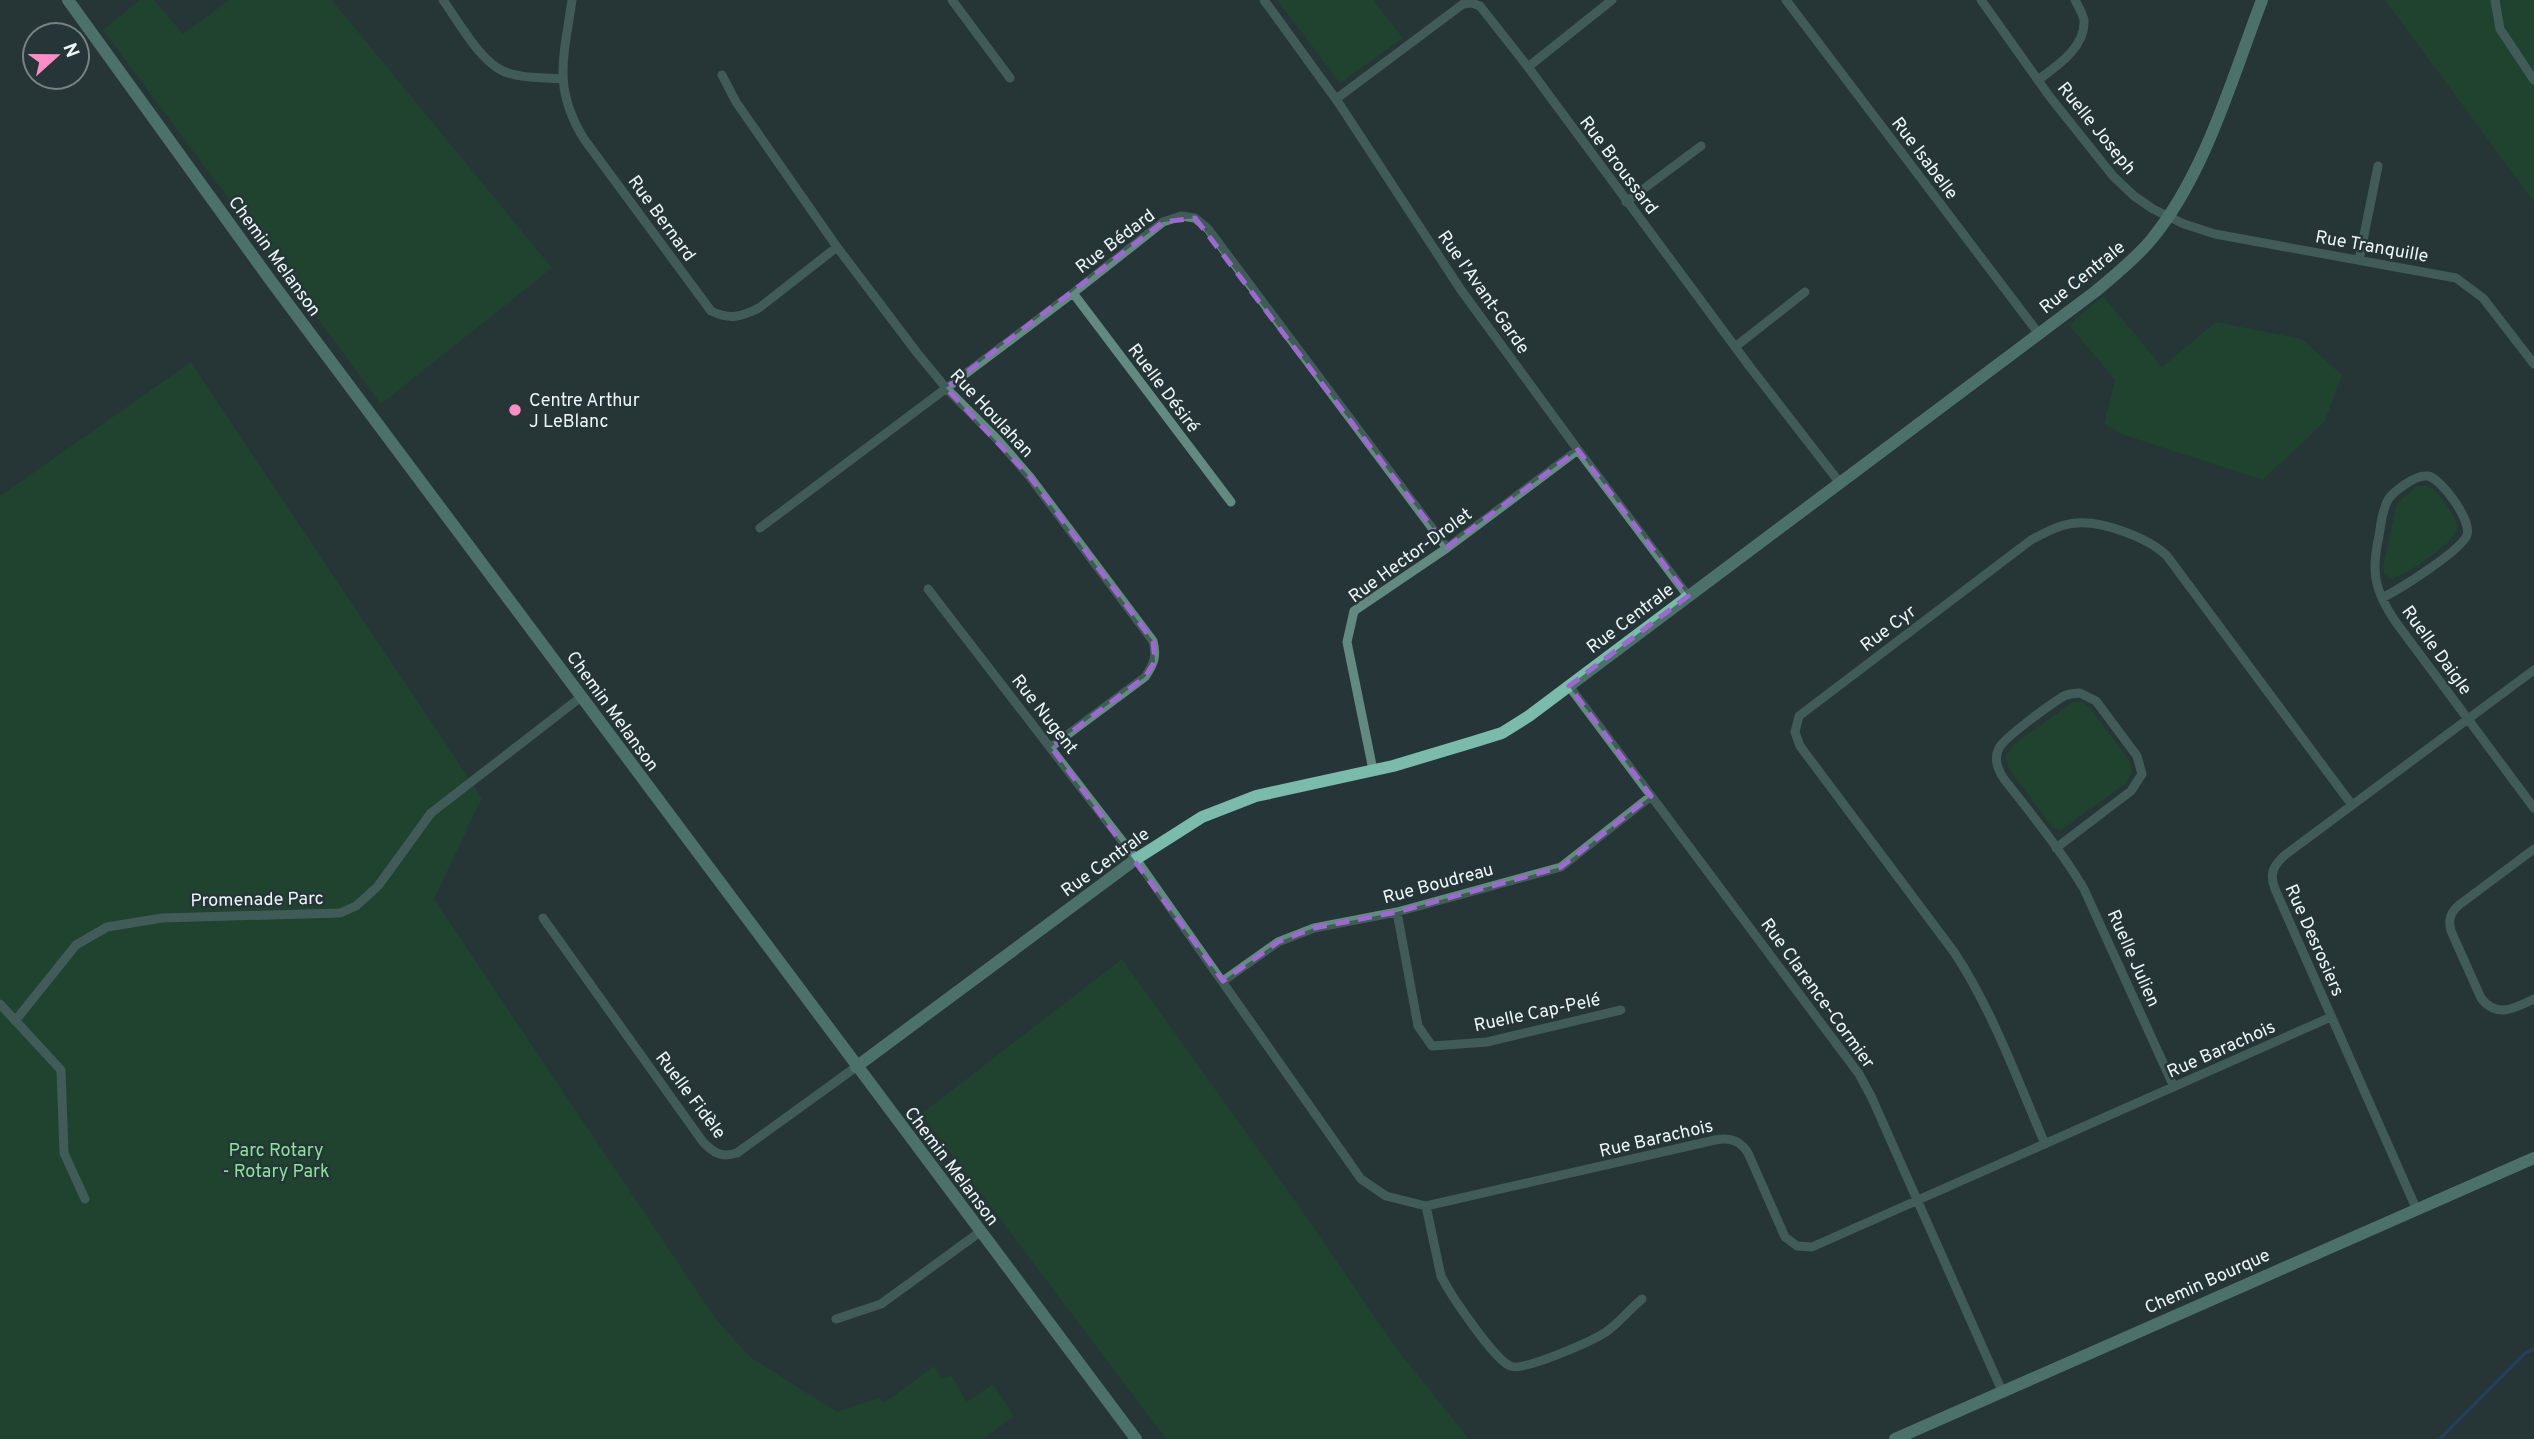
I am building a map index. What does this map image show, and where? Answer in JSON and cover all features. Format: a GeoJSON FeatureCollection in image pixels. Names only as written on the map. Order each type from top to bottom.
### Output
{"type":"FeatureCollection","features":[{"type":"Feature","properties":{"kind":"street","name":"Chemin Melanson"},"geometry":{"type":"LineString","coordinates":[[68,0],[271,281],[1136,1439]]}},
{"type":"Feature","properties":{"kind":"street"},"geometry":{"type":"LineString","coordinates":[[443,0],[485,57],[495,66],[514,74],[563,79]]}},
{"type":"Feature","properties":{"kind":"street","name":"Rue Bernard"},"geometry":{"type":"LineString","coordinates":[[572,0],[562,87],[569,113],[584,139],[712,311],[732,318],[744,315],[759,307],[837,247]]}},
{"type":"Feature","properties":{"kind":"street"},"geometry":{"type":"LineString","coordinates":[[952,0],[1010,78]]}},
{"type":"Feature","properties":{"kind":"street","name":"Rue l'Avant-Garde"},"geometry":{"type":"LineString","coordinates":[[1264,0],[1336,99],[1461,290],[1688,596]]}},
{"type":"Feature","properties":{"kind":"street"},"geometry":{"type":"LineString","coordinates":[[1528,67],[1612,0]]}},
{"type":"Feature","properties":{"kind":"street","name":"Rue Isabelle"},"geometry":{"type":"LineString","coordinates":[[1786,0],[2039,334]]}},
{"type":"Feature","properties":{"kind":"street","name":"Ruelle Joseph"},"geometry":{"type":"LineString","coordinates":[[1981,0],[2038,80],[2113,176],[2134,196],[2168,216]]}},
{"type":"Feature","properties":{"kind":"street","name":"Ruelle Joseph"},"geometry":{"type":"LineString","coordinates":[[2038,80],[2062,63],[2081,38],[2084,19],[2075,0]]}},
{"type":"Feature","properties":{"kind":"street","name":"Rue Centrale"},"geometry":{"type":"LineString","coordinates":[[856,1067],[1136,859],[1202,817],[1255,796],[1373,770],[1503,733],[2039,334],[2126,267],[2151,240],[2168,216],[2196,170],[2262,0]]}},
{"type":"Feature","properties":{"kind":"street"},"geometry":{"type":"LineString","coordinates":[[2495,0],[2500,29],[2534,80]]}},
{"type":"Feature","properties":{"kind":"street","name":"Rue Broussard"},"geometry":{"type":"LineString","coordinates":[[1336,99],[1467,3],[1476,4],[1484,10],[1735,347],[1840,483]]}},
{"type":"Feature","properties":{"kind":"street","name":"Rue Houlahan"},"geometry":{"type":"LineString","coordinates":[[722,75],[736,102],[837,247],[946,388],[998,440],[1030,477],[1153,640],[1155,661],[1145,677],[1051,747]]}},
{"type":"Feature","properties":{"kind":"street"},"geometry":{"type":"LineString","coordinates":[[1626,202],[1701,146]]}},
{"type":"Feature","properties":{"kind":"street"},"geometry":{"type":"LineString","coordinates":[[2359,260],[2378,166]]}},
{"type":"Feature","properties":{"kind":"street","name":"Rue Bédard"},"geometry":{"type":"LineString","coordinates":[[760,528],[1073,293],[1163,222],[1181,216],[1195,218],[1208,229],[1447,548]]}},
{"type":"Feature","properties":{"kind":"street","name":"Rue Tranquille"},"geometry":{"type":"LineString","coordinates":[[2168,216],[2215,234],[2442,274],[2462,281],[2488,303],[2534,365]]}},
{"type":"Feature","properties":{"kind":"street"},"geometry":{"type":"LineString","coordinates":[[1735,347],[1805,292]]}},
{"type":"Feature","properties":{"kind":"street","name":"Ruelle Désiré"},"geometry":{"type":"LineString","coordinates":[[1073,293],[1231,502]]}},
{"type":"Feature","properties":{"kind":"street","name":"Rue Hector-Drolet"},"geometry":{"type":"LineString","coordinates":[[1373,770],[1347,642],[1354,611],[1447,548],[1578,450]]}},
{"type":"Feature","properties":{"kind":"street","name":"Ruelle Daigle"},"geometry":{"type":"LineString","coordinates":[[2382,598],[2407,585],[2467,536],[2468,527],[2464,516],[2441,484],[2430,477],[2410,480],[2391,495],[2386,505],[2374,563],[2375,580],[2382,598],[2395,621],[2534,808]]}},
{"type":"Feature","properties":{"kind":"street","name":"Rue Cyr"},"geometry":{"type":"LineString","coordinates":[[2045,1144],[1973,982],[1954,952],[1800,746],[1795,727],[1801,714],[2031,540],[2057,527],[2089,523],[2148,540],[2167,556],[2352,805]]}},
{"type":"Feature","properties":{"kind":"street","name":"Rue Nugent"},"geometry":{"type":"LineString","coordinates":[[928,589],[1136,859]]}},
{"type":"Feature","properties":{"kind":"street","name":"Rue Desrosiers"},"geometry":{"type":"LineString","coordinates":[[2416,1208],[2275,890],[2272,873],[2285,855],[2534,670]]}},
{"type":"Feature","properties":{"kind":"street","name":"Rue Clarence-Cormier"},"geometry":{"type":"LineString","coordinates":[[1569,686],[1859,1074],[2001,1391]]}},
{"type":"Feature","properties":{"kind":"street","name":"Ruelle Julien"},"geometry":{"type":"LineString","coordinates":[[2056,848],[2131,791],[2142,774],[2137,756],[2096,701],[2080,693],[2063,697],[2007,738],[1996,757],[2001,775],[2079,880],[2096,911],[2174,1087]]}},
{"type":"Feature","properties":{"kind":"street","name":"Promenade Parc"},"geometry":{"type":"LineString","coordinates":[[15,1021],[76,946],[107,927],[162,918],[340,914],[356,906],[378,886],[431,813],[581,697]]}},
{"type":"Feature","properties":{"kind":"street","name":"Rue Boudreau"},"geometry":{"type":"LineString","coordinates":[[1223,981],[1278,942],[1314,928],[1397,912],[1561,867],[1651,796]]}},
{"type":"Feature","properties":{"kind":"street"},"geometry":{"type":"LineString","coordinates":[[2534,849],[2459,905],[2449,921],[2451,931],[2487,1006],[2505,1011],[2534,999]]}},
{"type":"Feature","properties":{"kind":"street","name":"Rue Barachois"},"geometry":{"type":"LineString","coordinates":[[1136,859],[1361,1179],[1386,1196],[1426,1206],[1726,1138],[1738,1142],[1746,1150],[1785,1237],[1797,1246],[1818,1245],[2331,1017]]}},
{"type":"Feature","properties":{"kind":"street","name":"Ruelle Cap-Pelé"},"geometry":{"type":"LineString","coordinates":[[1397,912],[1418,1026],[1432,1046],[1487,1042],[1621,1010]]}},
{"type":"Feature","properties":{"kind":"street","name":"Ruelle Fidèle"},"geometry":{"type":"LineString","coordinates":[[543,918],[703,1142],[718,1155],[737,1153],[856,1067]]}},
{"type":"Feature","properties":{"kind":"street"},"geometry":{"type":"LineString","coordinates":[[0,1004],[61,1070],[64,1153],[85,1199]]}},
{"type":"Feature","properties":{"kind":"street","name":"Chemin Bourque"},"geometry":{"type":"LineString","coordinates":[[1895,1439],[2534,1158]]}},
{"type":"Feature","properties":{"kind":"street"},"geometry":{"type":"LineString","coordinates":[[1426,1206],[1441,1276],[1446,1286],[1503,1361],[1512,1367],[1537,1363],[1605,1332],[1642,1299]]}},
{"type":"Feature","properties":{"kind":"street"},"geometry":{"type":"LineString","coordinates":[[836,1319],[881,1304],[980,1232]]}},
{"type":"Feature","properties":{"kind":"highlighted area"},"geometry":{"type":"Polygon","coordinates":[[[1195,218],[1447,547],[1578,450],[1688,596],[1569,686],[1651,796],[1561,867],[1397,912],[1314,928],[1278,942],[1223,981],[1051,747],[1145,677],[1155,661],[1153,641],[1030,477],[946,388],[1163,222],[1195,218]]]}},
{"type":"Feature","properties":{"kind":"green space"},"geometry":{"type":"Polygon","coordinates":[[[139,0],[154,0],[183,34],[229,0],[332,0],[552,268],[381,404],[103,30],[139,0]]]}},
{"type":"Feature","properties":{"kind":"green space"},"geometry":{"type":"Polygon","coordinates":[[[1277,0],[1373,0],[1403,38],[1340,83],[1277,0]]]}},
{"type":"Feature","properties":{"kind":"green space"},"geometry":{"type":"Polygon","coordinates":[[[2385,0],[2534,0],[2534,202],[2385,0]]]}},
{"type":"Feature","properties":{"kind":"green space"},"geometry":{"type":"Polygon","coordinates":[[[2103,296],[2162,367],[2216,322],[2302,339],[2342,375],[2325,421],[2263,480],[2121,434],[2104,423],[2115,380],[2069,325],[2103,296]]]}},
{"type":"Feature","properties":{"kind":"green space","name":"Parc Rotary - Rotary Park"},"geometry":{"type":"Polygon","coordinates":[[[191,362],[482,798],[434,899],[715,1318],[750,1357],[837,1412],[879,1398],[884,1403],[934,1366],[942,1379],[951,1375],[967,1402],[993,1384],[1014,1416],[983,1439],[0,1439],[0,496],[191,362]]]}},
{"type":"Feature","properties":{"kind":"green space"},"geometry":{"type":"Polygon","coordinates":[[[2417,486],[2429,487],[2441,497],[2453,515],[2457,531],[2427,559],[2406,573],[2391,578],[2384,573],[2383,565],[2397,503],[2417,486]]]}},
{"type":"Feature","properties":{"kind":"green space"},"geometry":{"type":"Polygon","coordinates":[[[2073,702],[2082,702],[2090,708],[2129,760],[2132,772],[2126,783],[2060,831],[2052,827],[2009,769],[2006,756],[2014,744],[2073,702]]]}},
{"type":"Feature","properties":{"kind":"green space"},"geometry":{"type":"Polygon","coordinates":[[[1122,959],[1301,1209],[1396,1348],[1469,1439],[1166,1439],[921,1114],[1122,959]]]}},
{"type":"Feature","properties":{"kind":"waterway"},"geometry":{"type":"LineString","coordinates":[[2440,1439],[2525,1353],[2534,1349]]}},
{"type":"Feature","properties":{"kind":"place","name":"Centre Arthur J LeBlanc"},"geometry":{"type":"Point","coordinates":[515,410]}}]}
